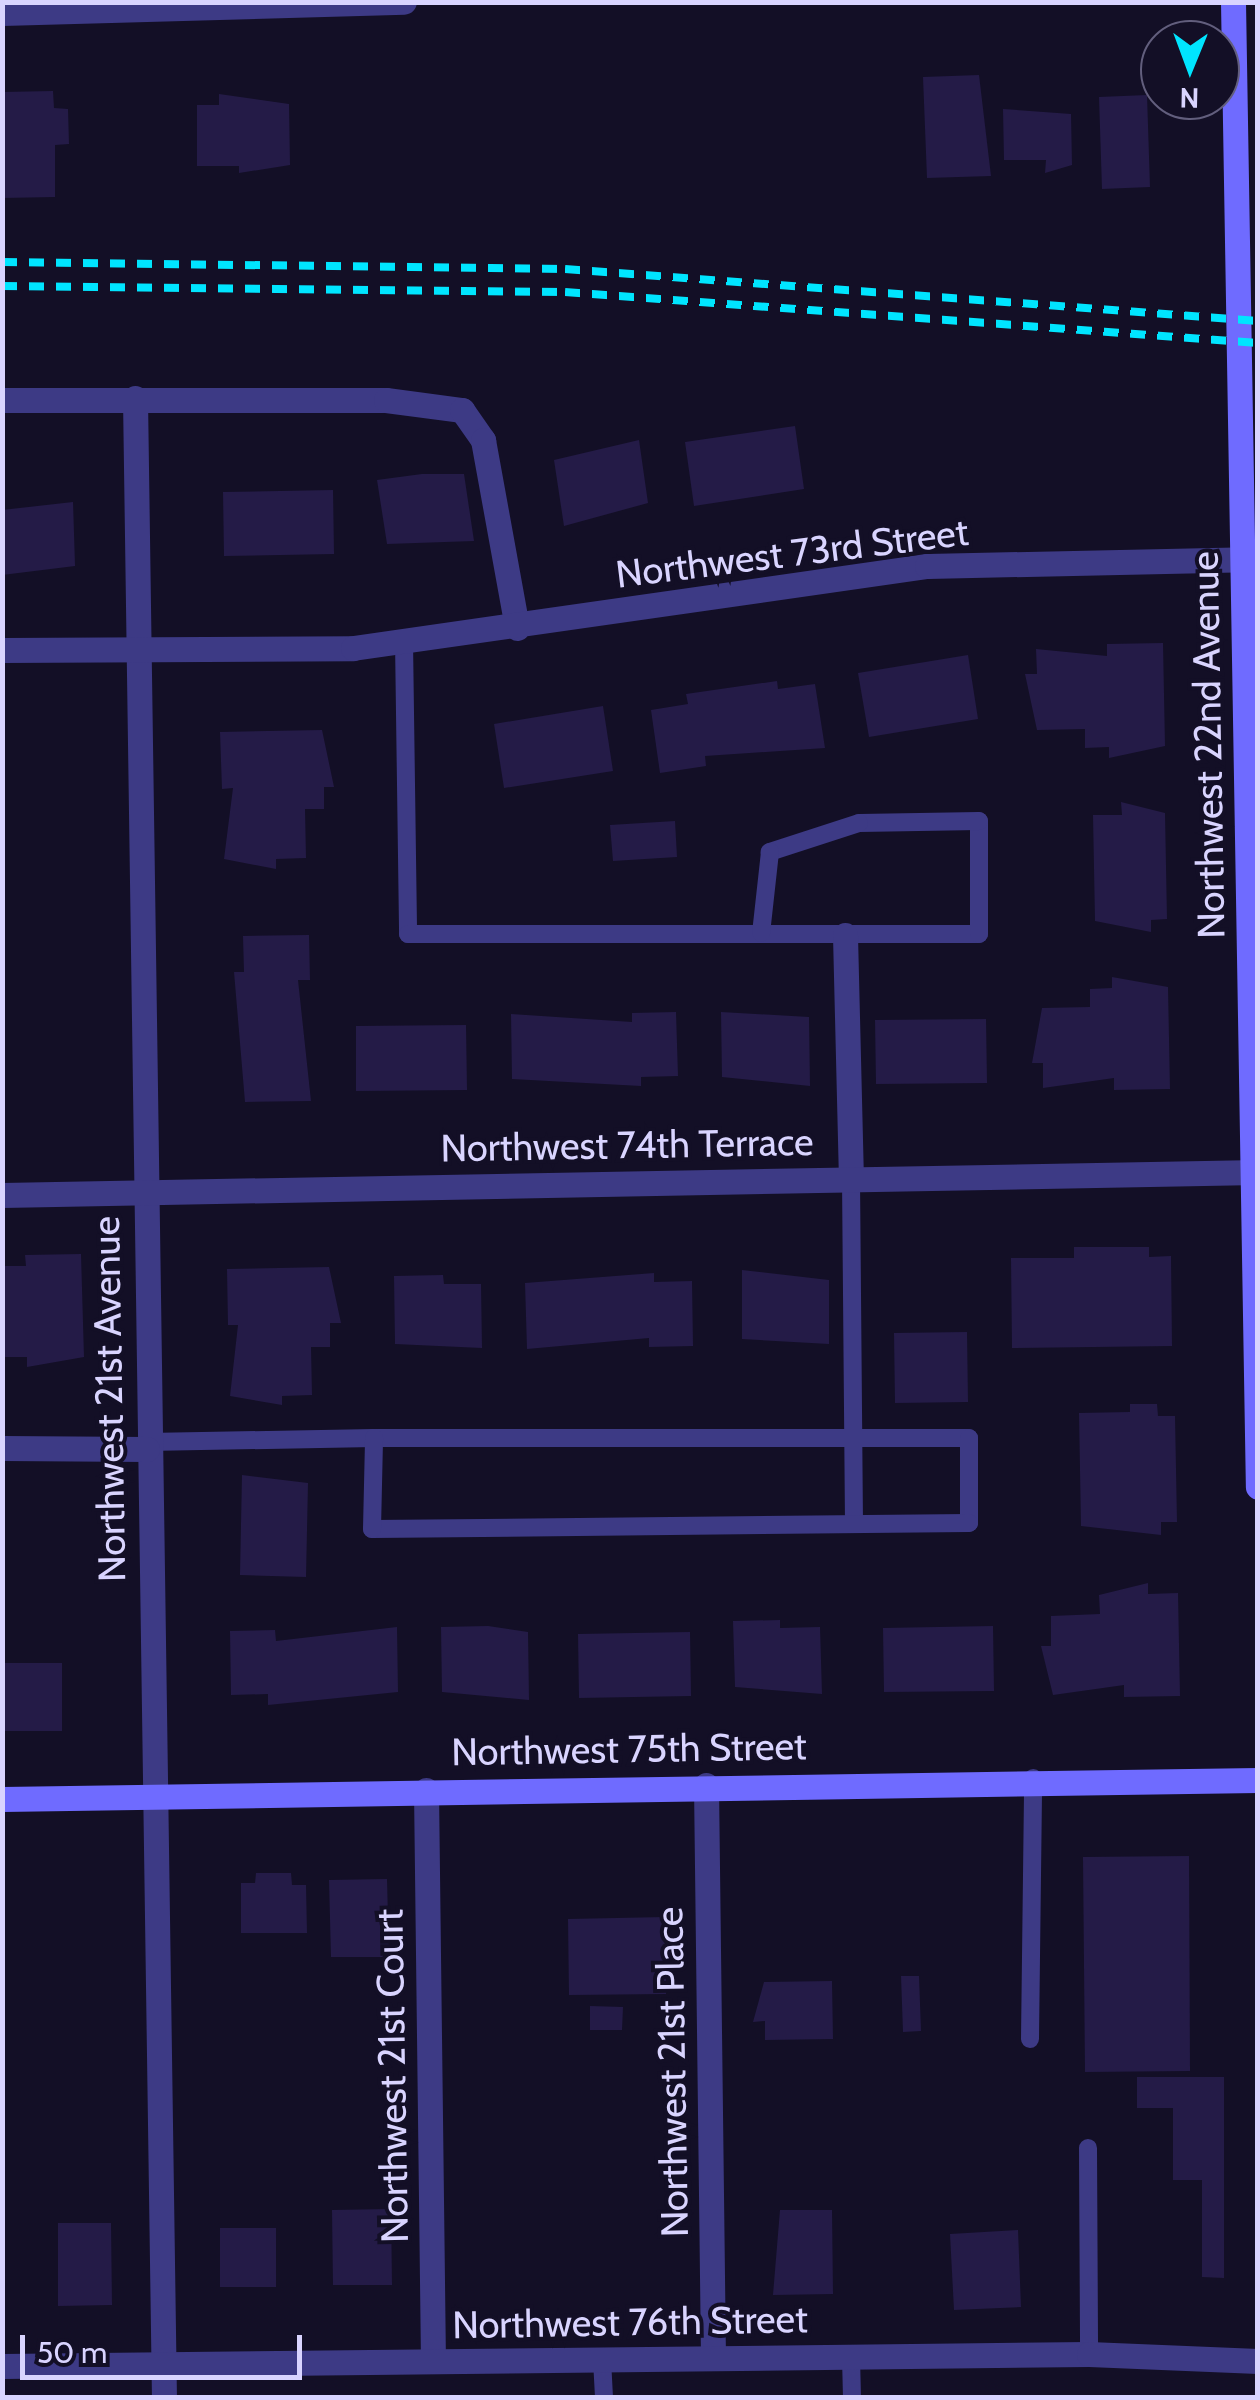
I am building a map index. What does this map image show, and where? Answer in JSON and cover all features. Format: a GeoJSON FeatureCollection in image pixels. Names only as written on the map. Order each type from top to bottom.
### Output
{"type":"FeatureCollection","features":[{"type":"Feature","properties":{"kind":"main road","name":"Northwest 22nd Avenue"},"geometry":{"type":"LineString","coordinates":[[1233,2],[1250,559],[1258,1487]]}},
{"type":"Feature","properties":{"kind":"main road","name":"Northwest 75th Street"},"geometry":{"type":"LineString","coordinates":[[2,1799],[1033,1778],[1258,1780]]}},
{"type":"Feature","properties":{"kind":"street"},"geometry":{"type":"LineString","coordinates":[[2,13],[136,6],[404,2]]}},
{"type":"Feature","properties":{"kind":"street","name":"Northwest 21st Avenue"},"geometry":{"type":"LineString","coordinates":[[136,398],[142,1191],[164,2398]]}},
{"type":"Feature","properties":{"kind":"street"},"geometry":{"type":"LineString","coordinates":[[2,400],[386,400],[462,410],[483,440],[518,628]]}},
{"type":"Feature","properties":{"kind":"street","name":"Northwest 73rd Street"},"geometry":{"type":"LineString","coordinates":[[2,650],[404,642],[927,566],[1250,559]]}},
{"type":"Feature","properties":{"kind":"street"},"geometry":{"type":"LineString","coordinates":[[845,934],[851,1179]]}},
{"type":"Feature","properties":{"kind":"street","name":"Northwest 74th Terrace"},"geometry":{"type":"LineString","coordinates":[[2,1195],[1255,1172]]}},
{"type":"Feature","properties":{"kind":"street"},"geometry":{"type":"LineString","coordinates":[[2,1448],[147,1445]]}},
{"type":"Feature","properties":{"kind":"street","name":"Northwest 21st Place"},"geometry":{"type":"LineString","coordinates":[[706,1785],[713,2358]]}},
{"type":"Feature","properties":{"kind":"street","name":"Northwest 21st Court"},"geometry":{"type":"LineString","coordinates":[[426,1790],[433,2361]]}},
{"type":"Feature","properties":{"kind":"street","name":"Northwest 76th Street"},"geometry":{"type":"LineString","coordinates":[[2,2366],[1089,2354],[1258,2362]]}},
{"type":"Feature","properties":{"kind":"lane"},"geometry":{"type":"LineString","coordinates":[[404,642],[408,934],[979,934],[979,822],[859,823],[770,852],[761,933]]}},
{"type":"Feature","properties":{"kind":"lane"},"geometry":{"type":"LineString","coordinates":[[851,1179],[854,1524]]}},
{"type":"Feature","properties":{"kind":"lane"},"geometry":{"type":"LineString","coordinates":[[147,1445],[374,1438],[969,1438],[969,1522],[372,1529],[374,1438]]}},
{"type":"Feature","properties":{"kind":"lane"},"geometry":{"type":"LineString","coordinates":[[1030,2039],[1033,1778]]}},
{"type":"Feature","properties":{"kind":"lane"},"geometry":{"type":"LineString","coordinates":[[1088,2148],[1089,2354]]}},
{"type":"Feature","properties":{"kind":"lane"},"geometry":{"type":"LineString","coordinates":[[851,2357],[852,2398]]}},
{"type":"Feature","properties":{"kind":"lane"},"geometry":{"type":"LineString","coordinates":[[602,2359],[604,2398]]}},
{"type":"Feature","properties":{"kind":"building"},"geometry":{"type":"Polygon","coordinates":[[[979,75],[991,176],[927,178],[923,77],[979,75]]]}},
{"type":"Feature","properties":{"kind":"building"},"geometry":{"type":"Polygon","coordinates":[[[53,91],[54,108],[68,109],[69,144],[55,145],[55,197],[2,198],[3,92],[53,91]]]}},
{"type":"Feature","properties":{"kind":"building"},"geometry":{"type":"Polygon","coordinates":[[[219,94],[289,104],[290,165],[239,173],[239,166],[197,166],[197,105],[219,105],[219,94]]]}},
{"type":"Feature","properties":{"kind":"building"},"geometry":{"type":"Polygon","coordinates":[[[1140,95],[1140,120],[1148,120],[1150,187],[1102,189],[1099,97],[1140,95]]]}},
{"type":"Feature","properties":{"kind":"building"},"geometry":{"type":"Polygon","coordinates":[[[1003,109],[1071,114],[1072,165],[1045,173],[1046,160],[1004,160],[1003,109]]]}},
{"type":"Feature","properties":{"kind":"building"},"geometry":{"type":"Polygon","coordinates":[[[795,426],[804,489],[694,506],[685,442],[795,426]]]}},
{"type":"Feature","properties":{"kind":"building"},"geometry":{"type":"Polygon","coordinates":[[[639,440],[648,503],[564,526],[554,460],[639,440]]]}},
{"type":"Feature","properties":{"kind":"building"},"geometry":{"type":"Polygon","coordinates":[[[464,474],[474,541],[387,544],[377,480],[464,474]]]}},
{"type":"Feature","properties":{"kind":"building"},"geometry":{"type":"Polygon","coordinates":[[[333,490],[334,554],[224,556],[223,492],[333,490]]]}},
{"type":"Feature","properties":{"kind":"building"},"geometry":{"type":"Polygon","coordinates":[[[73,502],[75,566],[2,575],[2,510],[73,502]]]}},
{"type":"Feature","properties":{"kind":"building"},"geometry":{"type":"Polygon","coordinates":[[[1163,643],[1165,746],[1109,758],[1109,747],[1085,748],[1085,729],[1037,730],[1025,674],[1037,674],[1036,649],[1107,656],[1107,644],[1163,643]]]}},
{"type":"Feature","properties":{"kind":"building"},"geometry":{"type":"Polygon","coordinates":[[[968,655],[978,719],[869,737],[858,673],[968,655]]]}},
{"type":"Feature","properties":{"kind":"building"},"geometry":{"type":"Polygon","coordinates":[[[777,681],[778,689],[815,684],[825,748],[705,756],[706,766],[660,773],[651,710],[688,704],[686,694],[777,681]]]}},
{"type":"Feature","properties":{"kind":"building"},"geometry":{"type":"Polygon","coordinates":[[[603,706],[613,771],[504,788],[494,724],[603,706]]]}},
{"type":"Feature","properties":{"kind":"building"},"geometry":{"type":"Polygon","coordinates":[[[322,730],[334,787],[324,787],[324,809],[305,809],[306,858],[276,859],[276,869],[224,859],[233,788],[222,789],[220,732],[322,730]]]}},
{"type":"Feature","properties":{"kind":"building"},"geometry":{"type":"Polygon","coordinates":[[[1121,802],[1165,813],[1167,919],[1151,920],[1151,932],[1095,921],[1093,815],[1122,815],[1121,802]]]}},
{"type":"Feature","properties":{"kind":"building"},"geometry":{"type":"Polygon","coordinates":[[[675,821],[677,857],[613,861],[610,825],[675,821]]]}},
{"type":"Feature","properties":{"kind":"building"},"geometry":{"type":"Polygon","coordinates":[[[309,935],[310,980],[298,980],[311,1101],[245,1102],[234,972],[244,972],[243,936],[309,935]]]}},
{"type":"Feature","properties":{"kind":"building"},"geometry":{"type":"Polygon","coordinates":[[[1112,977],[1168,987],[1170,1089],[1114,1090],[1114,1078],[1043,1088],[1043,1063],[1032,1063],[1042,1008],[1090,1007],[1090,989],[1112,988],[1112,977]]]}},
{"type":"Feature","properties":{"kind":"building"},"geometry":{"type":"Polygon","coordinates":[[[676,1012],[678,1076],[641,1077],[641,1086],[512,1079],[511,1014],[632,1022],[632,1013],[676,1012]]]}},
{"type":"Feature","properties":{"kind":"building"},"geometry":{"type":"Polygon","coordinates":[[[721,1012],[809,1017],[810,1086],[722,1077],[721,1012]]]}},
{"type":"Feature","properties":{"kind":"building"},"geometry":{"type":"Polygon","coordinates":[[[986,1019],[987,1083],[876,1084],[875,1020],[986,1019]]]}},
{"type":"Feature","properties":{"kind":"building"},"geometry":{"type":"Polygon","coordinates":[[[466,1025],[467,1090],[356,1091],[356,1026],[466,1025]]]}},
{"type":"Feature","properties":{"kind":"building"},"geometry":{"type":"Polygon","coordinates":[[[1074,1247],[1149,1247],[1149,1257],[1171,1256],[1172,1346],[1012,1348],[1011,1258],[1074,1258],[1074,1247]]]}},
{"type":"Feature","properties":{"kind":"building"},"geometry":{"type":"Polygon","coordinates":[[[81,1254],[84,1357],[27,1367],[27,1357],[5,1357],[2,1266],[26,1266],[25,1255],[81,1254]]]}},
{"type":"Feature","properties":{"kind":"building"},"geometry":{"type":"Polygon","coordinates":[[[329,1267],[341,1323],[330,1323],[330,1347],[311,1347],[312,1395],[282,1396],[282,1405],[230,1396],[238,1325],[228,1325],[227,1269],[329,1267]]]}},
{"type":"Feature","properties":{"kind":"building"},"geometry":{"type":"Polygon","coordinates":[[[742,1270],[829,1280],[829,1344],[742,1339],[742,1270]]]}},
{"type":"Feature","properties":{"kind":"building"},"geometry":{"type":"Polygon","coordinates":[[[654,1273],[654,1282],[692,1281],[693,1346],[649,1347],[649,1338],[527,1349],[525,1283],[654,1273]]]}},
{"type":"Feature","properties":{"kind":"building"},"geometry":{"type":"Polygon","coordinates":[[[443,1275],[444,1284],[481,1284],[482,1348],[395,1344],[394,1276],[443,1275]]]}},
{"type":"Feature","properties":{"kind":"building"},"geometry":{"type":"Polygon","coordinates":[[[967,1332],[968,1402],[895,1403],[894,1333],[967,1332]]]}},
{"type":"Feature","properties":{"kind":"building"},"geometry":{"type":"Polygon","coordinates":[[[1130,1404],[1157,1404],[1158,1416],[1175,1416],[1177,1522],[1161,1522],[1161,1535],[1081,1526],[1079,1413],[1130,1412],[1130,1404]]]}},
{"type":"Feature","properties":{"kind":"building"},"geometry":{"type":"Polygon","coordinates":[[[242,1475],[308,1483],[306,1577],[240,1575],[242,1475]]]}},
{"type":"Feature","properties":{"kind":"building"},"geometry":{"type":"Polygon","coordinates":[[[1148,1583],[1148,1594],[1178,1593],[1180,1696],[1124,1697],[1124,1685],[1053,1695],[1041,1646],[1051,1646],[1051,1616],[1100,1614],[1099,1595],[1148,1583]]]}},
{"type":"Feature","properties":{"kind":"building"},"geometry":{"type":"Polygon","coordinates":[[[780,1620],[780,1628],[820,1627],[822,1694],[735,1687],[733,1621],[780,1620]]]}},
{"type":"Feature","properties":{"kind":"building"},"geometry":{"type":"Polygon","coordinates":[[[488,1626],[528,1632],[529,1700],[442,1692],[441,1627],[488,1626]]]}},
{"type":"Feature","properties":{"kind":"building"},"geometry":{"type":"Polygon","coordinates":[[[993,1626],[994,1691],[884,1692],[883,1628],[993,1626]]]}},
{"type":"Feature","properties":{"kind":"building"},"geometry":{"type":"Polygon","coordinates":[[[397,1627],[398,1692],[268,1705],[268,1694],[231,1695],[230,1631],[275,1630],[276,1641],[397,1627]]]}},
{"type":"Feature","properties":{"kind":"building"},"geometry":{"type":"Polygon","coordinates":[[[690,1632],[691,1696],[579,1698],[578,1634],[690,1632]]]}},
{"type":"Feature","properties":{"kind":"building"},"geometry":{"type":"Polygon","coordinates":[[[2,1663],[62,1663],[62,1731],[2,1731],[2,1663]]]}},
{"type":"Feature","properties":{"kind":"building"},"geometry":{"type":"Polygon","coordinates":[[[1189,1856],[1190,2071],[1085,2072],[1083,1857],[1189,1856]]]}},
{"type":"Feature","properties":{"kind":"building"},"geometry":{"type":"Polygon","coordinates":[[[256,1873],[291,1873],[292,1885],[306,1885],[307,1933],[241,1933],[241,1883],[255,1883],[256,1873]]]}},
{"type":"Feature","properties":{"kind":"building"},"geometry":{"type":"Polygon","coordinates":[[[387,1879],[389,1957],[331,1957],[329,1880],[387,1879]]]}},
{"type":"Feature","properties":{"kind":"building"},"geometry":{"type":"Polygon","coordinates":[[[665,1917],[666,1994],[569,1995],[568,1919],[665,1917]]]}},
{"type":"Feature","properties":{"kind":"building"},"geometry":{"type":"Polygon","coordinates":[[[901,1976],[919,1976],[921,2031],[903,2032],[901,1976]]]}},
{"type":"Feature","properties":{"kind":"building"},"geometry":{"type":"Polygon","coordinates":[[[832,1981],[833,2039],[765,2040],[765,2021],[753,2022],[764,1982],[832,1981]]]}},
{"type":"Feature","properties":{"kind":"building"},"geometry":{"type":"Polygon","coordinates":[[[590,2006],[623,2007],[622,2030],[590,2030],[590,2006]]]}},
{"type":"Feature","properties":{"kind":"building"},"geometry":{"type":"Polygon","coordinates":[[[1137,2077],[1224,2077],[1224,2278],[1202,2277],[1202,2180],[1173,2180],[1173,2108],[1137,2108],[1137,2077]]]}},
{"type":"Feature","properties":{"kind":"building"},"geometry":{"type":"Polygon","coordinates":[[[391,2209],[392,2285],[333,2285],[332,2210],[391,2209]]]}},
{"type":"Feature","properties":{"kind":"building"},"geometry":{"type":"Polygon","coordinates":[[[780,2210],[832,2210],[833,2294],[773,2295],[780,2210]]]}},
{"type":"Feature","properties":{"kind":"building"},"geometry":{"type":"Polygon","coordinates":[[[58,2223],[111,2223],[112,2305],[58,2306],[58,2223]]]}},
{"type":"Feature","properties":{"kind":"building"},"geometry":{"type":"Polygon","coordinates":[[[220,2228],[276,2228],[276,2287],[220,2287],[220,2228]]]}},
{"type":"Feature","properties":{"kind":"building"},"geometry":{"type":"Polygon","coordinates":[[[1018,2230],[1021,2307],[954,2310],[950,2234],[1018,2230]]]}},
{"type":"Feature","properties":{"kind":"railway"},"geometry":{"type":"LineString","coordinates":[[2,262],[565,269],[1258,321]]}},
{"type":"Feature","properties":{"kind":"railway"},"geometry":{"type":"LineString","coordinates":[[2,286],[565,292],[1258,343]]}}]}
